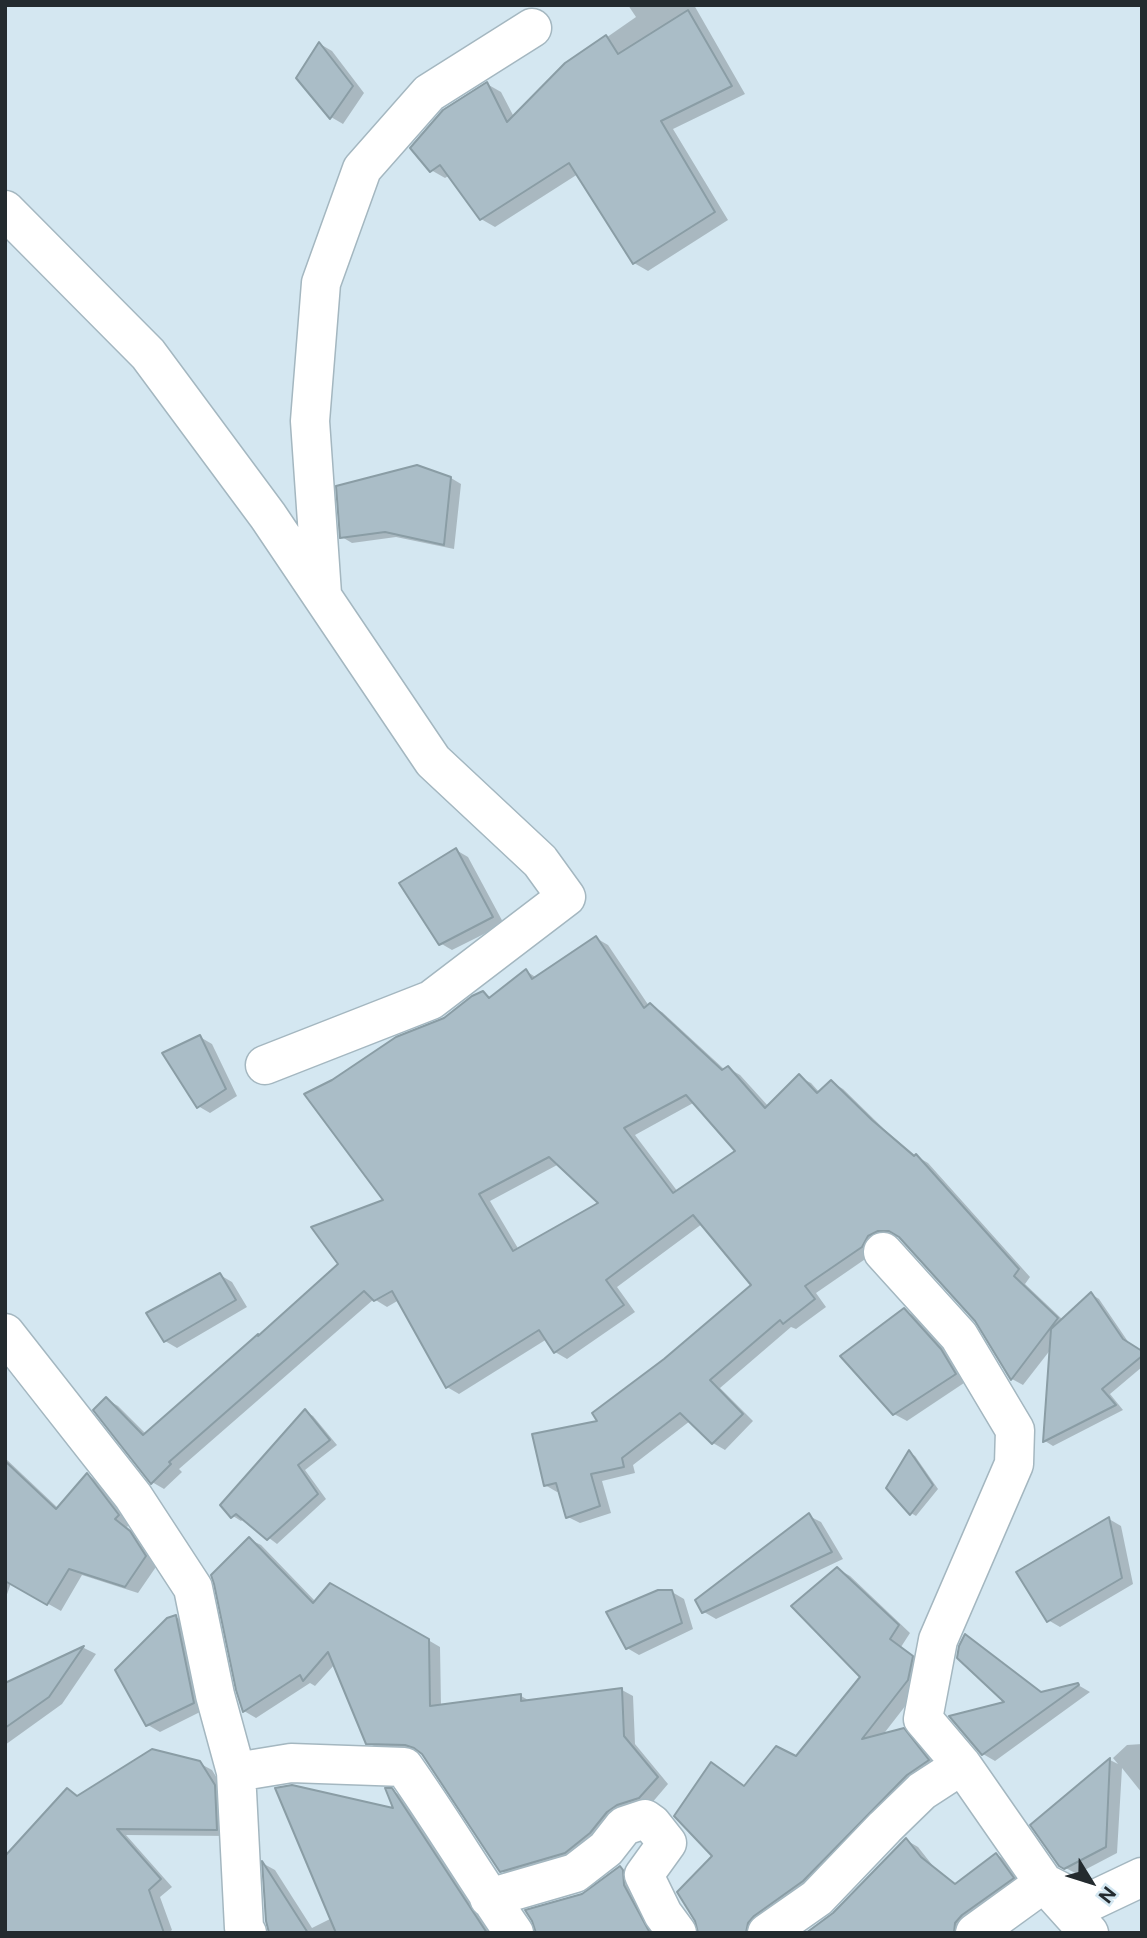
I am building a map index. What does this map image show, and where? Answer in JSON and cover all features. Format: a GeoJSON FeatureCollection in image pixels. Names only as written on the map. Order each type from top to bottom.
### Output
{"type":"FeatureCollection","features":[{"type":"Feature","properties":{"kind":"street"},"geometry":{"type":"LineString","coordinates":[[322,596],[310,421],[321,283],[362,169],[429,93],[532,28]]}},
{"type":"Feature","properties":{"kind":"street"},"geometry":{"type":"LineString","coordinates":[[5,211],[148,354],[268,516],[433,761],[540,861],[566,897],[431,1000],[265,1065]]}},
{"type":"Feature","properties":{"kind":"street"},"geometry":{"type":"LineString","coordinates":[[883,1252],[958,1336],[1015,1430],[1014,1464],[938,1640],[923,1718],[962,1765],[1044,1883],[1089,1933]]}},
{"type":"Feature","properties":{"kind":"street"},"geometry":{"type":"LineString","coordinates":[[5,1333],[133,1496],[192,1588],[215,1695],[236,1772],[244,1928],[247,1933]]}},
{"type":"Feature","properties":{"kind":"street"},"geometry":{"type":"LineString","coordinates":[[236,1772],[291,1763],[404,1767],[514,1933]]}},
{"type":"Feature","properties":{"kind":"street"},"geometry":{"type":"LineString","coordinates":[[767,1933],[817,1898],[922,1791],[962,1765]]}},
{"type":"Feature","properties":{"kind":"street"},"geometry":{"type":"LineString","coordinates":[[489,1898],[575,1873],[606,1849],[624,1826],[645,1819],[667,1843],[644,1875],[663,1914],[677,1933]]}},
{"type":"Feature","properties":{"kind":"street"},"geometry":{"type":"LineString","coordinates":[[1044,1883],[1085,1905],[1142,1877]]}},
{"type":"Feature","properties":{"kind":"street"},"geometry":{"type":"LineString","coordinates":[[975,1933],[1044,1883]]}},
{"type":"Feature","properties":{"kind":"building"},"geometry":{"type":"Polygon","coordinates":[[[688,10],[732,86],[661,121],[715,212],[633,264],[569,163],[480,220],[440,165],[430,172],[410,148],[443,110],[487,82],[507,122],[565,63],[606,35],[618,54],[688,10]]]}},
{"type":"Feature","properties":{"kind":"building"},"geometry":{"type":"Polygon","coordinates":[[[319,42],[353,86],[330,119],[296,78],[319,42]]]}},
{"type":"Feature","properties":{"kind":"building"},"geometry":{"type":"Polygon","coordinates":[[[417,465],[451,477],[444,545],[385,532],[340,538],[336,486],[417,465]]]}},
{"type":"Feature","properties":{"kind":"building"},"geometry":{"type":"Polygon","coordinates":[[[456,848],[493,917],[439,945],[399,883],[456,848]]]}},
{"type":"Feature","properties":{"kind":"building"},"geometry":{"type":"Polygon","coordinates":[[[596,936],[644,1008],[650,1003],[722,1070],[728,1066],[765,1108],[799,1074],[817,1093],[831,1080],[872,1120],[914,1156],[916,1154],[1019,1269],[1014,1276],[1058,1318],[1011,1380],[975,1321],[899,1237],[889,1231],[878,1231],[868,1236],[862,1247],[805,1286],[815,1299],[783,1324],[780,1320],[710,1380],[743,1414],[712,1444],[680,1413],[622,1458],[624,1467],[591,1474],[600,1506],[566,1518],[556,1483],[544,1486],[532,1434],[597,1421],[592,1413],[664,1359],[751,1285],[693,1215],[606,1280],[624,1305],[554,1353],[539,1330],[446,1388],[392,1291],[374,1301],[364,1291],[169,1462],[171,1464],[151,1484],[93,1410],[106,1397],[143,1435],[338,1264],[311,1227],[383,1200],[304,1094],[332,1080],[396,1037],[444,1018],[472,996],[483,991],[489,998],[526,969],[532,979],[596,936]],[[686,1095],[624,1128],[673,1193],[735,1151],[686,1095]],[[549,1157],[479,1194],[513,1251],[598,1203],[549,1157]]]}},
{"type":"Feature","properties":{"kind":"building"},"geometry":{"type":"Polygon","coordinates":[[[200,1035],[226,1089],[197,1108],[162,1053],[200,1035]]]}},
{"type":"Feature","properties":{"kind":"building"},"geometry":{"type":"Polygon","coordinates":[[[220,1273],[236,1300],[164,1342],[146,1313],[220,1273]]]}},
{"type":"Feature","properties":{"kind":"building"},"geometry":{"type":"Polygon","coordinates":[[[1091,1292],[1123,1339],[1142,1351],[1142,1356],[1102,1389],[1116,1405],[1043,1442],[1051,1329],[1091,1292]]]}},
{"type":"Feature","properties":{"kind":"building"},"geometry":{"type":"Polygon","coordinates":[[[904,1308],[941,1349],[956,1374],[893,1415],[840,1356],[904,1308]]]}},
{"type":"Feature","properties":{"kind":"building"},"geometry":{"type":"Polygon","coordinates":[[[305,1409],[330,1440],[298,1465],[318,1494],[267,1540],[236,1514],[231,1518],[220,1505],[305,1409]]]}},
{"type":"Feature","properties":{"kind":"building"},"geometry":{"type":"Polygon","coordinates":[[[909,1450],[933,1485],[910,1515],[886,1488],[909,1450]]]}},
{"type":"Feature","properties":{"kind":"building"},"geometry":{"type":"Polygon","coordinates":[[[5,1461],[56,1509],[87,1473],[119,1515],[115,1519],[130,1531],[146,1556],[125,1587],[69,1569],[47,1605],[5,1581],[5,1461]]]}},
{"type":"Feature","properties":{"kind":"building"},"geometry":{"type":"Polygon","coordinates":[[[809,1513],[832,1552],[702,1613],[695,1600],[809,1513]]]}},
{"type":"Feature","properties":{"kind":"building"},"geometry":{"type":"Polygon","coordinates":[[[1109,1517],[1122,1578],[1047,1622],[1016,1572],[1109,1517]]]}},
{"type":"Feature","properties":{"kind":"building"},"geometry":{"type":"Polygon","coordinates":[[[249,1537],[313,1603],[330,1583],[429,1639],[430,1706],[521,1694],[521,1701],[622,1688],[624,1736],[658,1777],[639,1798],[617,1805],[607,1812],[590,1833],[565,1853],[500,1872],[422,1754],[405,1745],[366,1744],[328,1652],[303,1681],[300,1675],[243,1712],[211,1575],[249,1537]]]}},
{"type":"Feature","properties":{"kind":"building"},"geometry":{"type":"Polygon","coordinates":[[[837,1567],[899,1625],[890,1639],[913,1656],[908,1680],[862,1739],[904,1728],[929,1760],[907,1775],[803,1881],[754,1916],[748,1923],[746,1933],[698,1933],[695,1921],[677,1892],[712,1856],[674,1816],[711,1762],[744,1786],[776,1746],[796,1756],[860,1677],[791,1606],[837,1567]]]}},
{"type":"Feature","properties":{"kind":"building"},"geometry":{"type":"Polygon","coordinates":[[[658,1590],[672,1590],[682,1623],[626,1649],[606,1612],[658,1590]]]}},
{"type":"Feature","properties":{"kind":"building"},"geometry":{"type":"Polygon","coordinates":[[[176,1615],[194,1703],[146,1726],[115,1670],[167,1618],[176,1615]]]}},
{"type":"Feature","properties":{"kind":"building"},"geometry":{"type":"Polygon","coordinates":[[[965,1634],[1041,1692],[1078,1683],[1079,1685],[982,1755],[949,1716],[1004,1702],[957,1658],[965,1634]]]}},
{"type":"Feature","properties":{"kind":"building"},"geometry":{"type":"Polygon","coordinates":[[[84,1646],[49,1697],[5,1728],[5,1683],[84,1646]]]}},
{"type":"Feature","properties":{"kind":"building"},"geometry":{"type":"Polygon","coordinates":[[[152,1749],[200,1761],[215,1785],[217,1830],[117,1829],[161,1879],[149,1890],[164,1933],[5,1933],[5,1856],[67,1788],[77,1796],[152,1749]]]}},
{"type":"Feature","properties":{"kind":"building"},"geometry":{"type":"Polygon","coordinates":[[[1110,1758],[1106,1847],[1064,1869],[1059,1866],[1030,1825],[1110,1758]]]}},
{"type":"Feature","properties":{"kind":"building"},"geometry":{"type":"Polygon","coordinates":[[[292,1785],[393,1808],[385,1788],[392,1788],[487,1933],[336,1933],[275,1788],[292,1785]]]}},
{"type":"Feature","properties":{"kind":"building"},"geometry":{"type":"Polygon","coordinates":[[[906,1838],[921,1857],[955,1884],[996,1853],[1014,1878],[962,1915],[955,1923],[954,1933],[806,1933],[833,1913],[906,1838]]]}},
{"type":"Feature","properties":{"kind":"building"},"geometry":{"type":"Polygon","coordinates":[[[262,1861],[308,1933],[269,1933],[262,1861]]]}},
{"type":"Feature","properties":{"kind":"building"},"geometry":{"type":"Polygon","coordinates":[[[620,1866],[623,1870],[624,1885],[650,1933],[536,1933],[525,1910],[582,1894],[620,1866]]]}}]}
